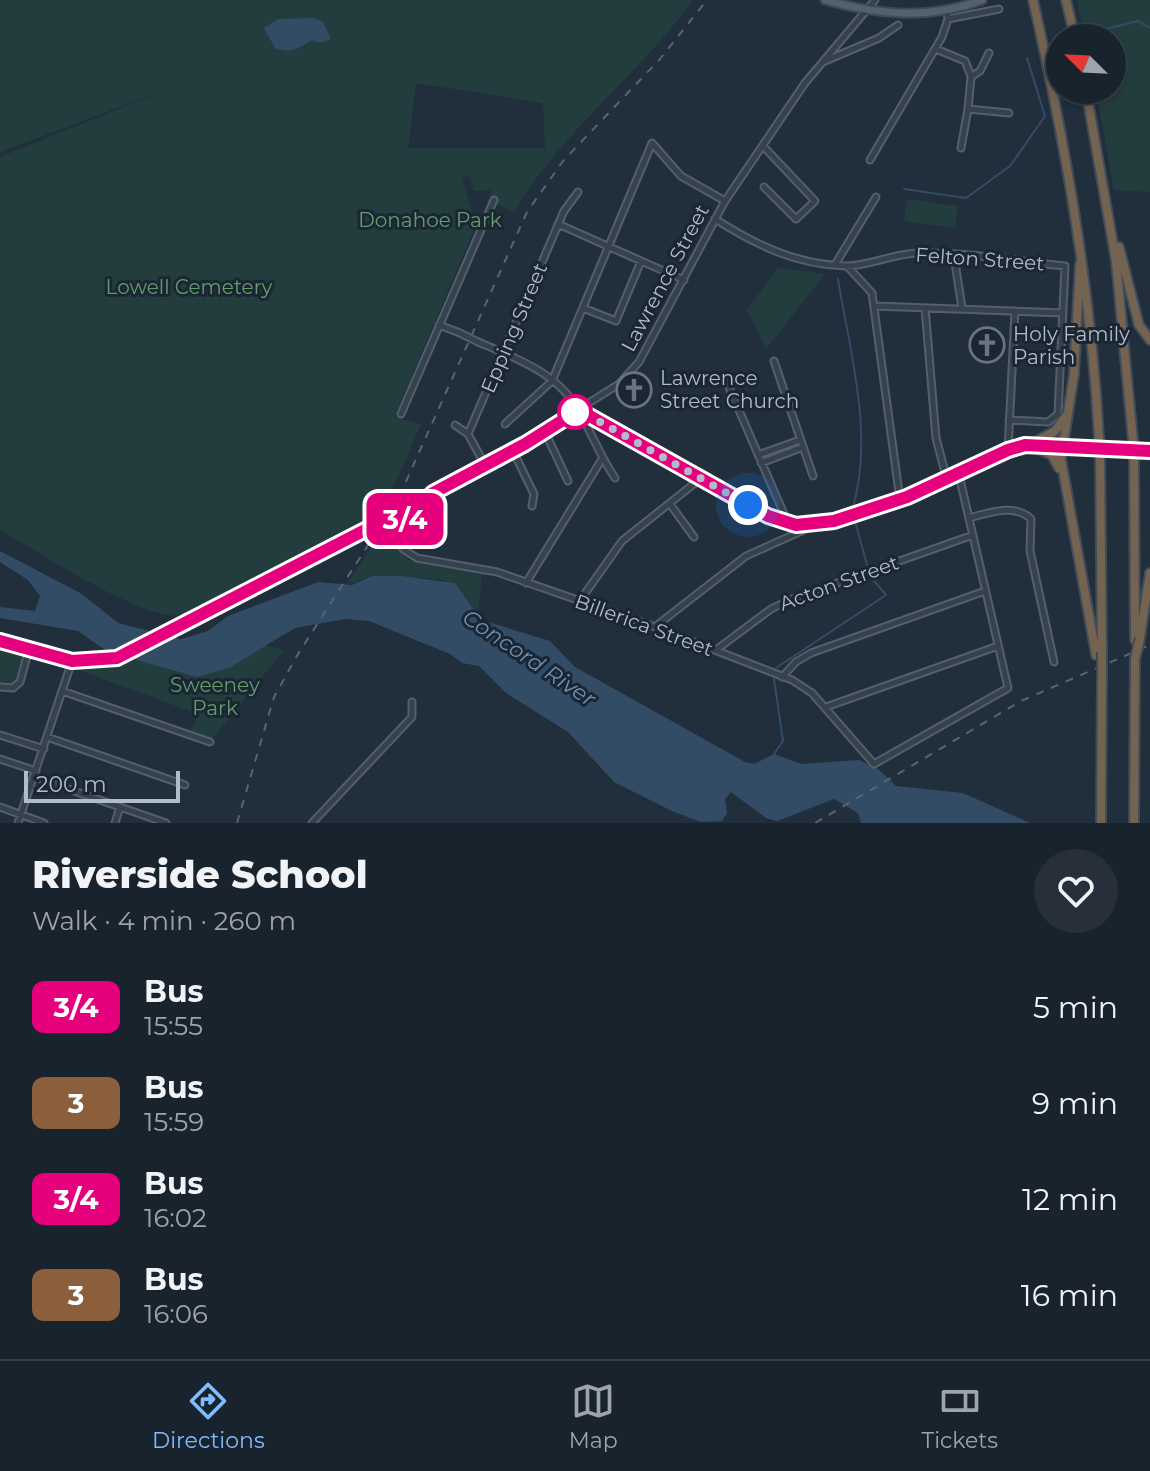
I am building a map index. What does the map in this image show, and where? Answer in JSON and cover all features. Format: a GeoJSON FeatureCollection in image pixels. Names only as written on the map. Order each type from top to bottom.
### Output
{"type":"FeatureCollection","features":[{"type":"Feature","properties":{"kind":"highway"},"geometry":{"type":"LineString","coordinates":[[1033,0],[1067,156],[1081,256],[1100,456],[1099,654]]}},
{"type":"Feature","properties":{"kind":"highway"},"geometry":{"type":"LineString","coordinates":[[1066,0],[1072,24]]}},
{"type":"Feature","properties":{"kind":"highway"},"geometry":{"type":"LineString","coordinates":[[1089,104],[1131,298],[1139,325],[1150,340]]}},
{"type":"Feature","properties":{"kind":"highway"},"geometry":{"type":"LineString","coordinates":[[1105,186],[1123,322],[1133,441],[1138,639]]}},
{"type":"Feature","properties":{"kind":"highway"},"geometry":{"type":"LineString","coordinates":[[1081,256],[1064,444],[1064,480],[1102,672],[1101,823]]}},
{"type":"Feature","properties":{"kind":"highway"},"geometry":{"type":"LineString","coordinates":[[1030,445],[1055,431],[1069,406]]}},
{"type":"Feature","properties":{"kind":"highway"},"geometry":{"type":"LineString","coordinates":[[1030,445],[1052,455],[1064,480]]}},
{"type":"Feature","properties":{"kind":"highway"},"geometry":{"type":"LineString","coordinates":[[1134,823],[1135,659],[1150,573]]}},
{"type":"Feature","properties":{"kind":"main road"},"geometry":{"type":"LineString","coordinates":[[825,0],[847,3],[865,11],[947,15],[982,0]]}},
{"type":"Feature","properties":{"kind":"main road"},"geometry":{"type":"LineString","coordinates":[[579,410],[768,516],[815,525],[900,500],[947,481],[1008,450],[1030,445],[1064,444],[1150,451]]}},
{"type":"Feature","properties":{"kind":"main road","name":"Lawrence Street"},"geometry":{"type":"LineString","coordinates":[[0,641],[72,661],[117,658],[367,529],[393,526],[433,493],[513,451],[579,410]]}},
{"type":"Feature","properties":{"kind":"street","name":"Lawrence Street"},"geometry":{"type":"LineString","coordinates":[[579,410],[619,384],[639,362],[725,201],[824,61],[875,0]]}},
{"type":"Feature","properties":{"kind":"street"},"geometry":{"type":"LineString","coordinates":[[870,160],[936,49],[947,15],[999,9]]}},
{"type":"Feature","properties":{"kind":"street"},"geometry":{"type":"LineString","coordinates":[[824,61],[879,38],[898,25]]}},
{"type":"Feature","properties":{"kind":"street"},"geometry":{"type":"LineString","coordinates":[[936,49],[965,61],[971,67],[961,148]]}},
{"type":"Feature","properties":{"kind":"street"},"geometry":{"type":"LineString","coordinates":[[971,77],[980,71],[989,53]]}},
{"type":"Feature","properties":{"kind":"street"},"geometry":{"type":"LineString","coordinates":[[968,109],[1009,113]]}},
{"type":"Feature","properties":{"kind":"street"},"geometry":{"type":"LineString","coordinates":[[505,424],[552,381],[652,143],[681,176],[725,201]]}},
{"type":"Feature","properties":{"kind":"street"},"geometry":{"type":"LineString","coordinates":[[763,146],[815,201],[796,219],[764,187]]}},
{"type":"Feature","properties":{"kind":"street","name":"Epping Street"},"geometry":{"type":"LineString","coordinates":[[468,434],[558,224],[578,192]]}},
{"type":"Feature","properties":{"kind":"street"},"geometry":{"type":"LineString","coordinates":[[835,264],[876,197]]}},
{"type":"Feature","properties":{"kind":"street"},"geometry":{"type":"LineString","coordinates":[[401,414],[494,200]]}},
{"type":"Feature","properties":{"kind":"street","name":"Felton Street"},"geometry":{"type":"LineString","coordinates":[[715,219],[789,259],[847,266],[885,256],[920,253],[1065,266],[1063,313]]}},
{"type":"Feature","properties":{"kind":"street"},"geometry":{"type":"LineString","coordinates":[[558,224],[684,280]]}},
{"type":"Feature","properties":{"kind":"street"},"geometry":{"type":"LineString","coordinates":[[954,256],[962,308]]}},
{"type":"Feature","properties":{"kind":"street"},"geometry":{"type":"LineString","coordinates":[[583,308],[616,321],[641,261]]}},
{"type":"Feature","properties":{"kind":"street"},"geometry":{"type":"LineString","coordinates":[[847,266],[872,293],[900,500]]}},
{"type":"Feature","properties":{"kind":"street"},"geometry":{"type":"LineString","coordinates":[[874,306],[1063,313],[1058,414],[1048,422],[1009,420]]}},
{"type":"Feature","properties":{"kind":"street"},"geometry":{"type":"LineString","coordinates":[[925,307],[936,438],[947,481]]}},
{"type":"Feature","properties":{"kind":"street"},"geometry":{"type":"LineString","coordinates":[[1008,450],[1015,311]]}},
{"type":"Feature","properties":{"kind":"street"},"geometry":{"type":"LineString","coordinates":[[439,325],[539,368],[579,410],[602,459],[615,478]]}},
{"type":"Feature","properties":{"kind":"street"},"geometry":{"type":"LineString","coordinates":[[774,361],[813,476]]}},
{"type":"Feature","properties":{"kind":"street"},"geometry":{"type":"LineString","coordinates":[[725,378],[787,521]]}},
{"type":"Feature","properties":{"kind":"street"},"geometry":{"type":"LineString","coordinates":[[455,425],[468,434],[485,465]]}},
{"type":"Feature","properties":{"kind":"street"},"geometry":{"type":"LineString","coordinates":[[545,431],[568,481]]}},
{"type":"Feature","properties":{"kind":"street"},"geometry":{"type":"LineString","coordinates":[[758,455],[800,440]]}},
{"type":"Feature","properties":{"kind":"street"},"geometry":{"type":"LineString","coordinates":[[761,463],[803,447]]}},
{"type":"Feature","properties":{"kind":"street"},"geometry":{"type":"LineString","coordinates":[[513,451],[534,494],[532,506]]}},
{"type":"Feature","properties":{"kind":"street"},"geometry":{"type":"LineString","coordinates":[[526,583],[602,459]]}},
{"type":"Feature","properties":{"kind":"street"},"geometry":{"type":"LineString","coordinates":[[825,707],[998,646],[959,475]]}},
{"type":"Feature","properties":{"kind":"street"},"geometry":{"type":"LineString","coordinates":[[579,602],[622,541],[700,479]]}},
{"type":"Feature","properties":{"kind":"street"},"geometry":{"type":"LineString","coordinates":[[670,504],[694,537]]}},
{"type":"Feature","properties":{"kind":"street"},"geometry":{"type":"LineString","coordinates":[[969,518],[1000,510],[1028,515],[1031,519],[1030,551],[1054,662]]}},
{"type":"Feature","properties":{"kind":"street"},"geometry":{"type":"LineString","coordinates":[[655,627],[746,556],[815,525]]}},
{"type":"Feature","properties":{"kind":"street","name":"Billerica Street"},"geometry":{"type":"LineString","coordinates":[[393,526],[400,544],[412,556],[490,570],[655,627],[804,687],[877,763],[1008,688],[998,646]]}},
{"type":"Feature","properties":{"kind":"street","name":"Acton Street"},"geometry":{"type":"LineString","coordinates":[[716,650],[771,609],[792,599],[973,535]]}},
{"type":"Feature","properties":{"kind":"street"},"geometry":{"type":"LineString","coordinates":[[782,677],[796,662],[811,653],[986,591]]}},
{"type":"Feature","properties":{"kind":"street"},"geometry":{"type":"LineString","coordinates":[[0,687],[13,688],[23,676],[29,649]]}},
{"type":"Feature","properties":{"kind":"street"},"geometry":{"type":"LineString","coordinates":[[18,823],[72,661]]}},
{"type":"Feature","properties":{"kind":"street"},"geometry":{"type":"LineString","coordinates":[[62,691],[210,742]]}},
{"type":"Feature","properties":{"kind":"street"},"geometry":{"type":"LineString","coordinates":[[312,823],[412,717],[412,702]]}},
{"type":"Feature","properties":{"kind":"street"},"geometry":{"type":"LineString","coordinates":[[0,735],[44,749]]}},
{"type":"Feature","properties":{"kind":"street"},"geometry":{"type":"LineString","coordinates":[[47,737],[185,785]]}},
{"type":"Feature","properties":{"kind":"street"},"geometry":{"type":"LineString","coordinates":[[0,759],[166,823]]}},
{"type":"Feature","properties":{"kind":"street"},"geometry":{"type":"LineString","coordinates":[[0,807],[44,823]]}},
{"type":"Feature","properties":{"kind":"street"},"geometry":{"type":"LineString","coordinates":[[115,823],[120,807]]}},
{"type":"Feature","properties":{"kind":"green space","name":"Lowell Cemetery"},"geometry":{"type":"Polygon","coordinates":[[[0,0],[693,0],[555,155],[514,212],[496,204],[498,200],[489,196],[491,190],[474,191],[469,176],[462,178],[476,225],[394,417],[421,424],[399,475],[372,521],[193,613],[166,615],[123,600],[0,530],[0,157],[168,89],[0,152],[0,0]],[[416,83],[408,148],[545,148],[543,103],[416,83]]]}},
{"type":"Feature","properties":{"kind":"green space"},"geometry":{"type":"Polygon","coordinates":[[[1077,0],[1150,0],[1150,192],[1114,190],[1099,104],[1126,104],[1126,24],[1082,24],[1077,0]]]}},
{"type":"Feature","properties":{"kind":"green space"},"geometry":{"type":"Polygon","coordinates":[[[907,199],[958,206],[955,228],[904,221],[907,199]]]}},
{"type":"Feature","properties":{"kind":"green space"},"geometry":{"type":"Polygon","coordinates":[[[778,268],[825,274],[766,349],[747,310],[778,268]]]}},
{"type":"Feature","properties":{"kind":"green space"},"geometry":{"type":"Polygon","coordinates":[[[380,534],[409,560],[482,572],[478,615],[455,584],[439,579],[372,576],[346,585],[380,534]]]}},
{"type":"Feature","properties":{"kind":"green space","name":"Sweeney Park"},"geometry":{"type":"Polygon","coordinates":[[[266,645],[284,650],[210,742],[190,735],[198,714],[76,669],[114,665],[130,658],[197,677],[229,668],[266,645]]]}},
{"type":"Feature","properties":{"kind":"green space"},"geometry":{"type":"Polygon","coordinates":[[[0,646],[25,652],[13,684],[0,683],[0,646]]]}},
{"type":"Feature","properties":{"kind":"water"},"geometry":{"type":"Polygon","coordinates":[[[314,18],[323,22],[331,39],[320,43],[312,40],[295,49],[281,50],[275,48],[264,28],[278,19],[314,18]]]}},
{"type":"Feature","properties":{"kind":"water","name":"Concord River"},"geometry":{"type":"Polygon","coordinates":[[[0,551],[82,594],[118,623],[181,639],[208,631],[228,616],[318,582],[352,585],[372,576],[401,576],[455,583],[481,620],[550,641],[575,667],[745,762],[754,764],[774,754],[801,764],[859,760],[878,769],[896,786],[963,793],[1030,823],[861,823],[858,813],[834,799],[777,821],[766,818],[731,792],[725,799],[727,813],[722,821],[701,822],[614,782],[568,732],[506,693],[479,666],[462,663],[450,654],[369,621],[345,619],[295,628],[229,668],[197,677],[108,652],[78,631],[0,618],[0,607],[35,611],[40,596],[28,580],[0,562],[0,551]]]}},
{"type":"Feature","properties":{"kind":"waterway"},"geometry":{"type":"LineString","coordinates":[[1126,24],[1138,21],[1150,28]]}},
{"type":"Feature","properties":{"kind":"waterway"},"geometry":{"type":"LineString","coordinates":[[904,189],[966,198],[1010,166],[1045,116],[1027,58]]}},
{"type":"Feature","properties":{"kind":"waterway"},"geometry":{"type":"LineString","coordinates":[[838,279],[861,422],[859,480],[853,507]]}},
{"type":"Feature","properties":{"kind":"waterway"},"geometry":{"type":"LineString","coordinates":[[855,521],[867,565]]}},
{"type":"Feature","properties":{"kind":"waterway"},"geometry":{"type":"LineString","coordinates":[[776,668],[886,595],[870,576]]}},
{"type":"Feature","properties":{"kind":"waterway"},"geometry":{"type":"LineString","coordinates":[[774,679],[783,741],[774,754]]}},
{"type":"Feature","properties":{"kind":"railway"},"geometry":{"type":"LineString","coordinates":[[237,823],[274,697],[298,654],[399,497],[527,212],[563,161],[660,59],[707,0]]}},
{"type":"Feature","properties":{"kind":"railway"},"geometry":{"type":"LineString","coordinates":[[815,823],[1021,701],[1150,645]]}},
{"type":"Feature","properties":{"kind":"bus line","name":"3/4"},"geometry":{"type":"LineString","coordinates":[[0,641],[72,661],[117,658],[367,529],[401,523],[433,493],[525,444],[579,410],[768,516],[796,525],[834,521],[900,500],[1018,447],[1047,444],[1150,451]]}},
{"type":"Feature","properties":{"kind":"place","name":"Holy Family Parish"},"geometry":{"type":"Point","coordinates":[987,345]}},
{"type":"Feature","properties":{"kind":"place","name":"Lawrence Street Church"},"geometry":{"type":"Point","coordinates":[634,390]}},
{"type":"Feature","properties":{"kind":"route"},"geometry":{"type":"LineString","coordinates":[[575,412],[579,410],[748,505]]}},
{"type":"Feature","properties":{"kind":"park label","name":"Donahoe Park"},"geometry":{"type":"Point","coordinates":[430,220]}}]}
